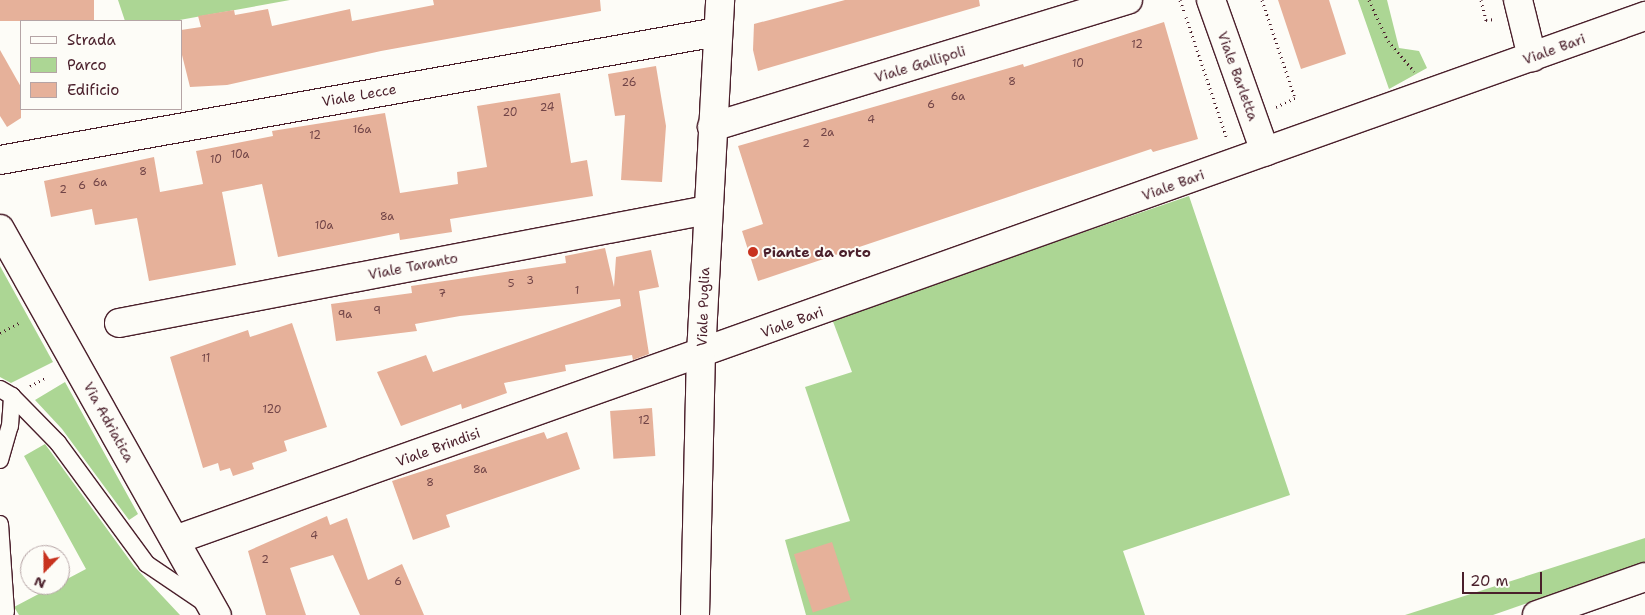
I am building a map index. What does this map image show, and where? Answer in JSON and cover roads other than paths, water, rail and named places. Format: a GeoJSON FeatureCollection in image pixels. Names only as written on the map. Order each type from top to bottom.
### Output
{"type":"FeatureCollection","features":[{"type":"Feature","properties":{"kind":"street","name":"Viale Puglia"},"geometry":{"type":"LineString","coordinates":[[695,615],[701,354],[707,210],[720,0]]}},
{"type":"Feature","properties":{"kind":"street","name":"Viale Gallipoli"},"geometry":{"type":"LineString","coordinates":[[712,128],[1128,0]]}},
{"type":"Feature","properties":{"kind":"street","name":"Viale Barletta"},"geometry":{"type":"LineString","coordinates":[[1211,0],[1265,152]]}},
{"type":"Feature","properties":{"kind":"street"},"geometry":{"type":"LineString","coordinates":[[1509,9],[1532,57]]}},
{"type":"Feature","properties":{"kind":"street","name":"Viale Bari"},"geometry":{"type":"LineString","coordinates":[[701,354],[1645,16]]}},
{"type":"Feature","properties":{"kind":"street","name":"Viale Lecce"},"geometry":{"type":"LineString","coordinates":[[0,160],[717,32]]}},
{"type":"Feature","properties":{"kind":"street","name":"Viale Taranto"},"geometry":{"type":"LineString","coordinates":[[120,323],[707,210]]}},
{"type":"Feature","properties":{"kind":"street","name":"Via Adriatica"},"geometry":{"type":"LineString","coordinates":[[0,229],[216,612]]}},
{"type":"Feature","properties":{"kind":"street","name":"Viale Brindisi"},"geometry":{"type":"LineString","coordinates":[[175,540],[701,354]]}},
{"type":"Feature","properties":{"kind":"street"},"geometry":{"type":"LineString","coordinates":[[1537,615],[1645,577]]}},
{"type":"Feature","properties":{"kind":"lane"},"geometry":{"type":"LineString","coordinates":[[0,460],[10,426],[6,393]]}},
{"type":"Feature","properties":{"kind":"lane"},"geometry":{"type":"LineString","coordinates":[[6,393],[58,443],[148,564],[216,612]]}},
{"type":"Feature","properties":{"kind":"lane"},"geometry":{"type":"LineString","coordinates":[[0,524],[6,612]]}},
{"type":"Feature","properties":{"kind":"place","name":"Piante da orto"},"geometry":{"type":"Point","coordinates":[753,252]}}]}
